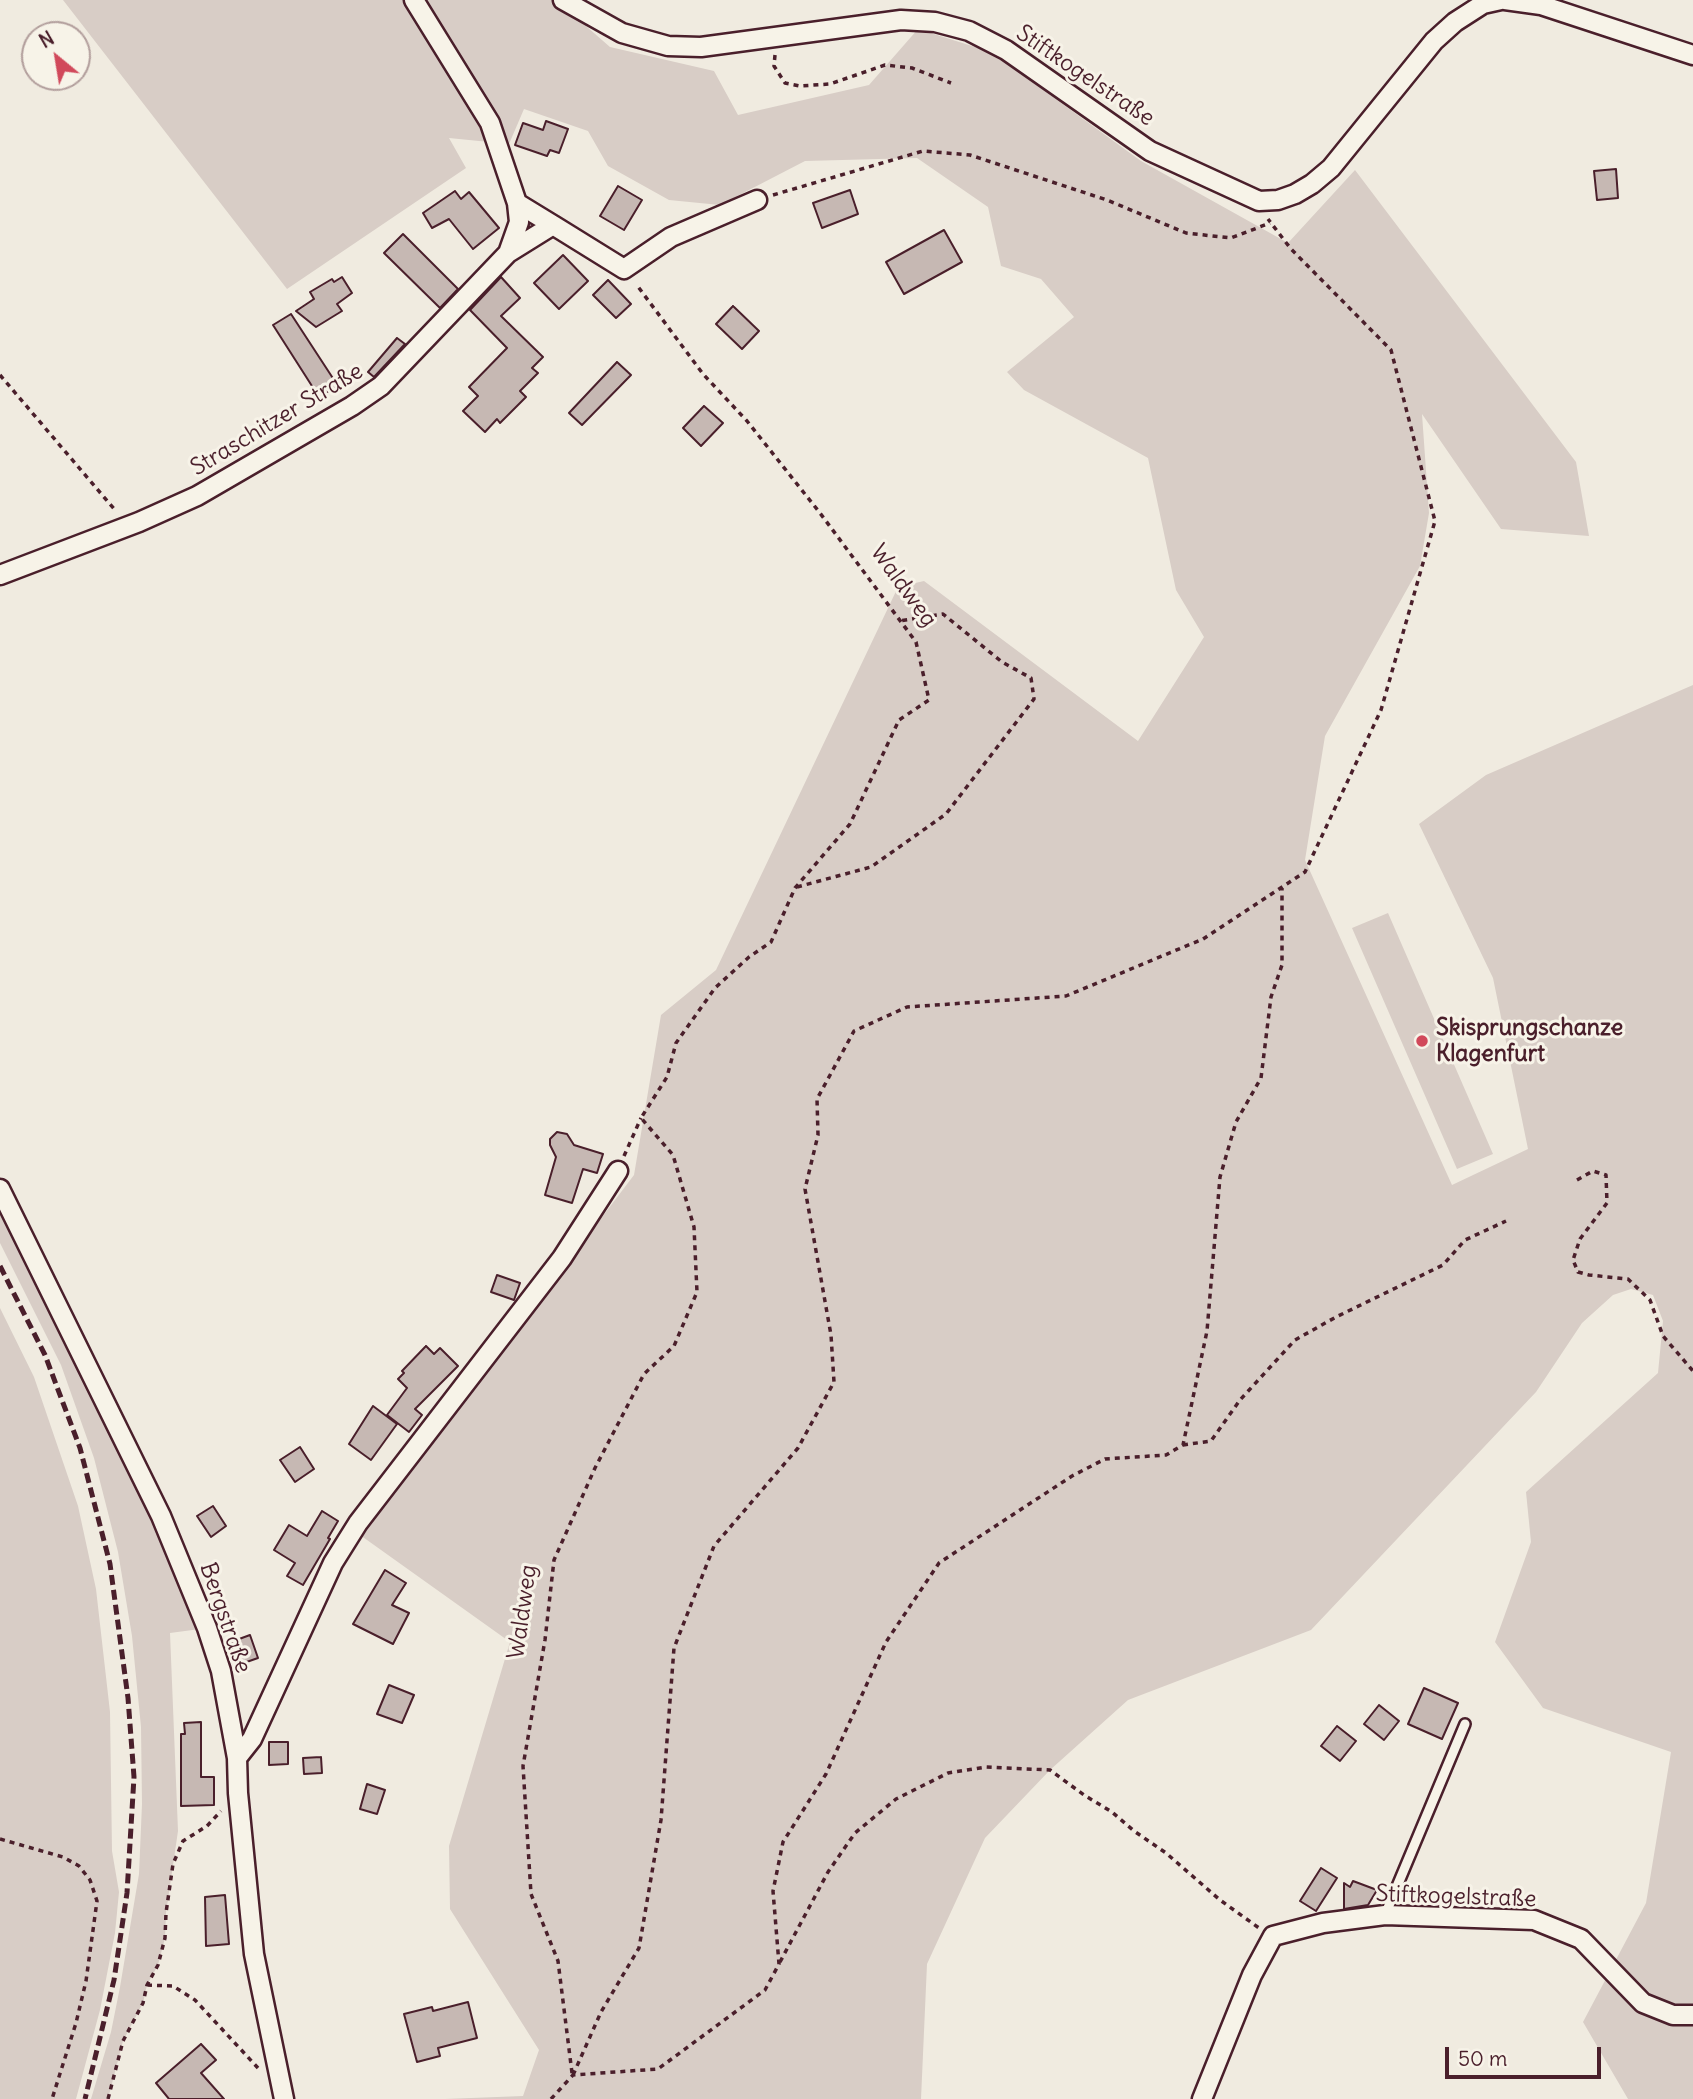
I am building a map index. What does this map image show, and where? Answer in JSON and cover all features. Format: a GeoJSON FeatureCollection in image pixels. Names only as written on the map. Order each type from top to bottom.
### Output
{"type":"FeatureCollection","features":[{"type":"Feature","properties":{"kind":"street","name":"Straschitzer Straße"},"geometry":{"type":"LineString","coordinates":[[0,575],[139,522],[197,496],[382,386],[508,253],[519,222],[517,203],[490,123],[414,0]]}},
{"type":"Feature","properties":{"kind":"street","name":"Stiftkogelstraße"},"geometry":{"type":"LineString","coordinates":[[563,0],[622,33],[667,46],[701,47],[901,20],[935,22],[969,31],[1006,50],[1150,150],[1259,201]]}},
{"type":"Feature","properties":{"kind":"street"},"geometry":{"type":"LineString","coordinates":[[1259,201],[1278,200],[1295,194],[1331,168],[1434,41],[1455,22],[1483,4],[1503,0],[1541,5],[1693,55]]}},
{"type":"Feature","properties":{"kind":"street"},"geometry":{"type":"LineString","coordinates":[[517,203],[624,269],[671,237],[757,200]]}},
{"type":"Feature","properties":{"kind":"street"},"geometry":{"type":"LineString","coordinates":[[508,253],[553,225]]}},
{"type":"Feature","properties":{"kind":"street"},"geometry":{"type":"LineString","coordinates":[[237,1758],[252,1739],[333,1563],[358,1523],[562,1258],[618,1171]]}},
{"type":"Feature","properties":{"kind":"street","name":"Bergstraße"},"geometry":{"type":"LineString","coordinates":[[0,1189],[166,1528],[207,1628],[221,1671],[237,1758],[254,1954],[284,2099]]}},
{"type":"Feature","properties":{"kind":"street","name":"Stiftkogelstraße"},"geometry":{"type":"LineString","coordinates":[[1273,1936],[1323,1923],[1385,1915],[1534,1920],[1581,1939],[1643,2003],[1673,2015],[1693,2015]]}},
{"type":"Feature","properties":{"kind":"street"},"geometry":{"type":"LineString","coordinates":[[1202,2099],[1252,1975],[1273,1936]]}},
{"type":"Feature","properties":{"kind":"lane"},"geometry":{"type":"LineString","coordinates":[[1385,1915],[1465,1724]]}},
{"type":"Feature","properties":{"kind":"path"},"geometry":{"type":"LineString","coordinates":[[778,35],[774,66],[785,83],[800,86],[830,83],[886,65],[912,68],[951,83]]}},
{"type":"Feature","properties":{"kind":"path"},"geometry":{"type":"LineString","coordinates":[[757,200],[923,151],[970,155],[1107,200],[1186,233],[1231,238],[1270,223]]}},
{"type":"Feature","properties":{"kind":"path"},"geometry":{"type":"LineString","coordinates":[[551,2099],[573,2075],[601,2012],[639,1948],[661,1820],[674,1648],[714,1546],[797,1448],[834,1382],[831,1335],[805,1189],[818,1135],[817,1099],[854,1031],[907,1007],[1066,996],[1203,939],[1304,872],[1381,710],[1435,522],[1391,349],[1319,278],[1270,223],[1259,201]]}},
{"type":"Feature","properties":{"kind":"path","name":"Waldweg"},"geometry":{"type":"LineString","coordinates":[[618,1171],[641,1118],[667,1077],[676,1043],[715,988],[748,957],[771,942],[795,888],[850,824],[899,720],[929,700],[916,642],[820,513],[747,421],[704,374],[624,269]]}},
{"type":"Feature","properties":{"kind":"path"},"geometry":{"type":"LineString","coordinates":[[0,375],[118,514],[139,522]]}},
{"type":"Feature","properties":{"kind":"path"},"geometry":{"type":"LineString","coordinates":[[795,888],[871,867],[946,814],[1034,699],[1031,678],[1002,662],[943,614],[900,621]]}},
{"type":"Feature","properties":{"kind":"path"},"geometry":{"type":"LineString","coordinates":[[1183,1445],[1207,1331],[1220,1177],[1236,1122],[1261,1078],[1271,998],[1282,965],[1282,888]]}},
{"type":"Feature","properties":{"kind":"path","name":"Waldweg"},"geometry":{"type":"LineString","coordinates":[[573,2075],[558,1961],[531,1894],[523,1766],[545,1640],[554,1560],[595,1468],[638,1386],[645,1374],[674,1346],[697,1292],[694,1227],[673,1155],[641,1118]]}},
{"type":"Feature","properties":{"kind":"path"},"geometry":{"type":"LineString","coordinates":[[1577,1180],[1592,1171],[1606,1175],[1607,1203],[1580,1239],[1573,1260],[1578,1272],[1628,1279],[1650,1300],[1663,1336],[1693,1371]]}},
{"type":"Feature","properties":{"kind":"path"},"geometry":{"type":"LineString","coordinates":[[779,1964],[773,1891],[783,1842],[826,1774],[886,1642],[939,1563],[1072,1476],[1105,1459],[1166,1455],[1183,1445],[1211,1441],[1240,1400],[1295,1340],[1443,1265],[1465,1240],[1506,1221]]}},
{"type":"Feature","properties":{"kind":"path"},"geometry":{"type":"LineString","coordinates":[[573,2075],[658,2069],[765,1990],[828,1872],[855,1833],[896,1799],[948,1773],[986,1767],[1050,1770],[1112,1812],[1166,1853],[1220,1900],[1273,1936]]}},
{"type":"Feature","properties":{"kind":"path"},"geometry":{"type":"LineString","coordinates":[[108,2099],[124,2041],[158,1965],[165,1938],[173,1864],[183,1841],[207,1826],[238,1793]]}},
{"type":"Feature","properties":{"kind":"path"},"geometry":{"type":"LineString","coordinates":[[0,1839],[63,1857],[79,1866],[90,1880],[97,1901],[86,1981],[52,2099]]}},
{"type":"Feature","properties":{"kind":"path"},"geometry":{"type":"LineString","coordinates":[[147,1985],[173,1986],[195,2000],[261,2073]]}},
{"type":"Feature","properties":{"kind":"shaded area"},"geometry":{"type":"Polygon","coordinates":[[[63,0],[556,0],[610,47],[714,71],[738,115],[869,85],[918,29],[991,52],[1141,161],[1288,243],[1355,170],[1576,462],[1589,536],[1501,529],[1422,414],[1429,513],[1420,566],[1325,736],[1305,860],[1452,1185],[1528,1149],[1493,978],[1419,824],[1486,775],[1693,685],[1693,2099],[1628,2099],[1583,2022],[1646,1903],[1671,1752],[1543,1708],[1495,1642],[1531,1542],[1526,1492],[1658,1373],[1663,1321],[1653,1295],[1631,1289],[1613,1295],[1582,1323],[1536,1392],[1311,1630],[1128,1700],[1050,1770],[985,1838],[927,1964],[921,2099],[445,2099],[523,2096],[539,2050],[450,1909],[449,1846],[510,1642],[360,1535],[634,1175],[661,1015],[716,970],[898,587],[924,581],[1138,741],[1204,637],[1176,590],[1148,458],[1024,390],[1007,372],[1074,317],[1041,279],[1001,266],[988,207],[917,158],[805,161],[720,205],[669,200],[608,166],[588,131],[524,109],[509,144],[449,138],[466,168],[287,289],[91,36],[91,21],[79,21],[63,0]]]}},
{"type":"Feature","properties":{"kind":"shaded area","name":"Skisprungschanze Klagenfurt"},"geometry":{"type":"Polygon","coordinates":[[[1388,913],[1493,1154],[1457,1169],[1352,928],[1388,913]]]}},
{"type":"Feature","properties":{"kind":"shaded area"},"geometry":{"type":"Polygon","coordinates":[[[0,1208],[154,1516],[200,1629],[170,1633],[178,1831],[165,1938],[143,2003],[123,2041],[108,2099],[91,2099],[111,2032],[139,1874],[141,1727],[132,1636],[118,1552],[94,1458],[61,1365],[0,1243],[0,1208]]]}},
{"type":"Feature","properties":{"kind":"shaded area"},"geometry":{"type":"Polygon","coordinates":[[[0,1308],[34,1377],[78,1506],[96,1589],[110,1712],[112,1851],[119,1892],[115,1933],[100,2010],[76,2099],[0,2099],[0,1308]]]}},
{"type":"Feature","properties":{"kind":"building"},"geometry":{"type":"Polygon","coordinates":[[[546,121],[568,129],[559,153],[550,150],[547,156],[515,145],[523,123],[543,130],[546,121]]]}},
{"type":"Feature","properties":{"kind":"building"},"geometry":{"type":"Polygon","coordinates":[[[1616,169],[1618,198],[1597,200],[1594,171],[1616,169]]]}},
{"type":"Feature","properties":{"kind":"building"},"geometry":{"type":"Polygon","coordinates":[[[618,186],[642,200],[624,230],[600,216],[618,186]]]}},
{"type":"Feature","properties":{"kind":"building"},"geometry":{"type":"Polygon","coordinates":[[[850,190],[858,214],[822,228],[813,203],[850,190]]]}},
{"type":"Feature","properties":{"kind":"building"},"geometry":{"type":"Polygon","coordinates":[[[455,191],[461,199],[469,192],[499,228],[473,249],[449,219],[432,228],[423,213],[455,191]]]}},
{"type":"Feature","properties":{"kind":"building"},"geometry":{"type":"Polygon","coordinates":[[[944,230],[962,262],[904,294],[886,262],[944,230]]]}},
{"type":"Feature","properties":{"kind":"building"},"geometry":{"type":"Polygon","coordinates":[[[403,234],[458,289],[440,308],[384,253],[403,234]]]}},
{"type":"Feature","properties":{"kind":"building"},"geometry":{"type":"Polygon","coordinates":[[[563,255],[588,281],[559,309],[534,283],[563,255]]]}},
{"type":"Feature","properties":{"kind":"building"},"geometry":{"type":"Polygon","coordinates":[[[342,277],[352,293],[337,304],[342,311],[316,327],[296,311],[314,299],[310,292],[332,279],[334,282],[342,277]]]}},
{"type":"Feature","properties":{"kind":"building"},"geometry":{"type":"Polygon","coordinates":[[[501,277],[520,298],[501,316],[543,357],[532,368],[538,373],[520,391],[526,397],[500,423],[497,419],[485,432],[463,411],[478,396],[469,387],[507,348],[470,310],[501,277]]]}},
{"type":"Feature","properties":{"kind":"building"},"geometry":{"type":"Polygon","coordinates":[[[608,280],[631,304],[616,318],[593,295],[608,280]]]}},
{"type":"Feature","properties":{"kind":"building"},"geometry":{"type":"Polygon","coordinates":[[[733,306],[759,331],[742,349],[716,324],[733,306]]]}},
{"type":"Feature","properties":{"kind":"building"},"geometry":{"type":"Polygon","coordinates":[[[291,314],[338,386],[319,397],[273,325],[291,314]]]}},
{"type":"Feature","properties":{"kind":"building"},"geometry":{"type":"Polygon","coordinates":[[[397,338],[405,344],[374,377],[368,372],[397,338]]]}},
{"type":"Feature","properties":{"kind":"building"},"geometry":{"type":"Polygon","coordinates":[[[617,362],[631,375],[582,425],[569,413],[617,362]]]}},
{"type":"Feature","properties":{"kind":"building"},"geometry":{"type":"Polygon","coordinates":[[[704,406],[723,423],[701,446],[683,428],[704,406]]]}},
{"type":"Feature","properties":{"kind":"building"},"geometry":{"type":"Polygon","coordinates":[[[557,1132],[567,1134],[574,1145],[603,1154],[597,1173],[583,1169],[572,1203],[545,1195],[556,1157],[550,1139],[557,1132]]]}},
{"type":"Feature","properties":{"kind":"building"},"geometry":{"type":"Polygon","coordinates":[[[497,1275],[520,1283],[514,1300],[491,1292],[497,1275]]]}},
{"type":"Feature","properties":{"kind":"building"},"geometry":{"type":"Polygon","coordinates":[[[426,1346],[434,1354],[440,1348],[458,1366],[415,1409],[422,1415],[409,1432],[387,1415],[407,1388],[398,1379],[404,1373],[402,1371],[426,1346]]]}},
{"type":"Feature","properties":{"kind":"building"},"geometry":{"type":"Polygon","coordinates":[[[373,1406],[397,1424],[371,1460],[349,1444],[373,1406]]]}},
{"type":"Feature","properties":{"kind":"building"},"geometry":{"type":"Polygon","coordinates":[[[300,1447],[314,1469],[295,1482],[280,1460],[300,1447]]]}},
{"type":"Feature","properties":{"kind":"building"},"geometry":{"type":"Polygon","coordinates":[[[213,1506],[226,1526],[211,1537],[197,1516],[213,1506]]]}},
{"type":"Feature","properties":{"kind":"building"},"geometry":{"type":"Polygon","coordinates":[[[322,1511],[338,1521],[303,1585],[287,1576],[295,1563],[274,1550],[289,1525],[307,1536],[322,1511]]]}},
{"type":"Feature","properties":{"kind":"building"},"geometry":{"type":"Polygon","coordinates":[[[385,1570],[406,1583],[392,1605],[409,1613],[393,1644],[353,1624],[385,1570]]]}},
{"type":"Feature","properties":{"kind":"building"},"geometry":{"type":"Polygon","coordinates":[[[250,1635],[258,1658],[238,1665],[231,1642],[250,1635]]]}},
{"type":"Feature","properties":{"kind":"building"},"geometry":{"type":"Polygon","coordinates":[[[389,1685],[414,1695],[402,1723],[377,1714],[389,1685]]]}},
{"type":"Feature","properties":{"kind":"building"},"geometry":{"type":"Polygon","coordinates":[[[1424,1688],[1458,1703],[1442,1739],[1408,1724],[1424,1688]]]}},
{"type":"Feature","properties":{"kind":"building"},"geometry":{"type":"Polygon","coordinates":[[[1379,1705],[1399,1721],[1384,1740],[1364,1724],[1379,1705]]]}},
{"type":"Feature","properties":{"kind":"building"},"geometry":{"type":"Polygon","coordinates":[[[201,1722],[201,1777],[214,1777],[214,1805],[181,1806],[181,1734],[185,1734],[184,1723],[201,1722]]]}},
{"type":"Feature","properties":{"kind":"building"},"geometry":{"type":"Polygon","coordinates":[[[1337,1726],[1356,1741],[1340,1761],[1321,1746],[1337,1726]]]}},
{"type":"Feature","properties":{"kind":"building"},"geometry":{"type":"Polygon","coordinates":[[[269,1742],[288,1742],[288,1764],[269,1765],[269,1742]]]}},
{"type":"Feature","properties":{"kind":"building"},"geometry":{"type":"Polygon","coordinates":[[[321,1757],[322,1773],[304,1774],[303,1758],[321,1757]]]}},
{"type":"Feature","properties":{"kind":"building"},"geometry":{"type":"Polygon","coordinates":[[[367,1784],[385,1790],[377,1814],[360,1809],[367,1784]]]}},
{"type":"Feature","properties":{"kind":"building"},"geometry":{"type":"Polygon","coordinates":[[[1321,1868],[1337,1878],[1316,1911],[1300,1901],[1321,1868]]]}},
{"type":"Feature","properties":{"kind":"building"},"geometry":{"type":"Polygon","coordinates":[[[1353,1881],[1377,1890],[1368,1905],[1344,1909],[1344,1883],[1350,1887],[1353,1881]]]}},
{"type":"Feature","properties":{"kind":"building"},"geometry":{"type":"Polygon","coordinates":[[[225,1895],[229,1944],[206,1946],[205,1897],[225,1895]]]}},
{"type":"Feature","properties":{"kind":"building"},"geometry":{"type":"Polygon","coordinates":[[[468,2002],[477,2038],[438,2048],[440,2056],[417,2062],[404,2014],[432,2007],[433,2011],[468,2002]]]}},
{"type":"Feature","properties":{"kind":"building"},"geometry":{"type":"Polygon","coordinates":[[[201,2044],[216,2060],[201,2073],[224,2099],[169,2099],[156,2083],[201,2044]]]}},
{"type":"Feature","properties":{"kind":"railway"},"geometry":{"type":"LineString","coordinates":[[0,1266],[45,1355],[80,1448],[110,1564],[128,1698],[134,1777],[127,1893],[114,1980],[85,2099]]}},
{"type":"Feature","properties":{"kind":"place","name":"Skisprungschanze Klagenfurt"},"geometry":{"type":"Point","coordinates":[1422,1041]}}]}
